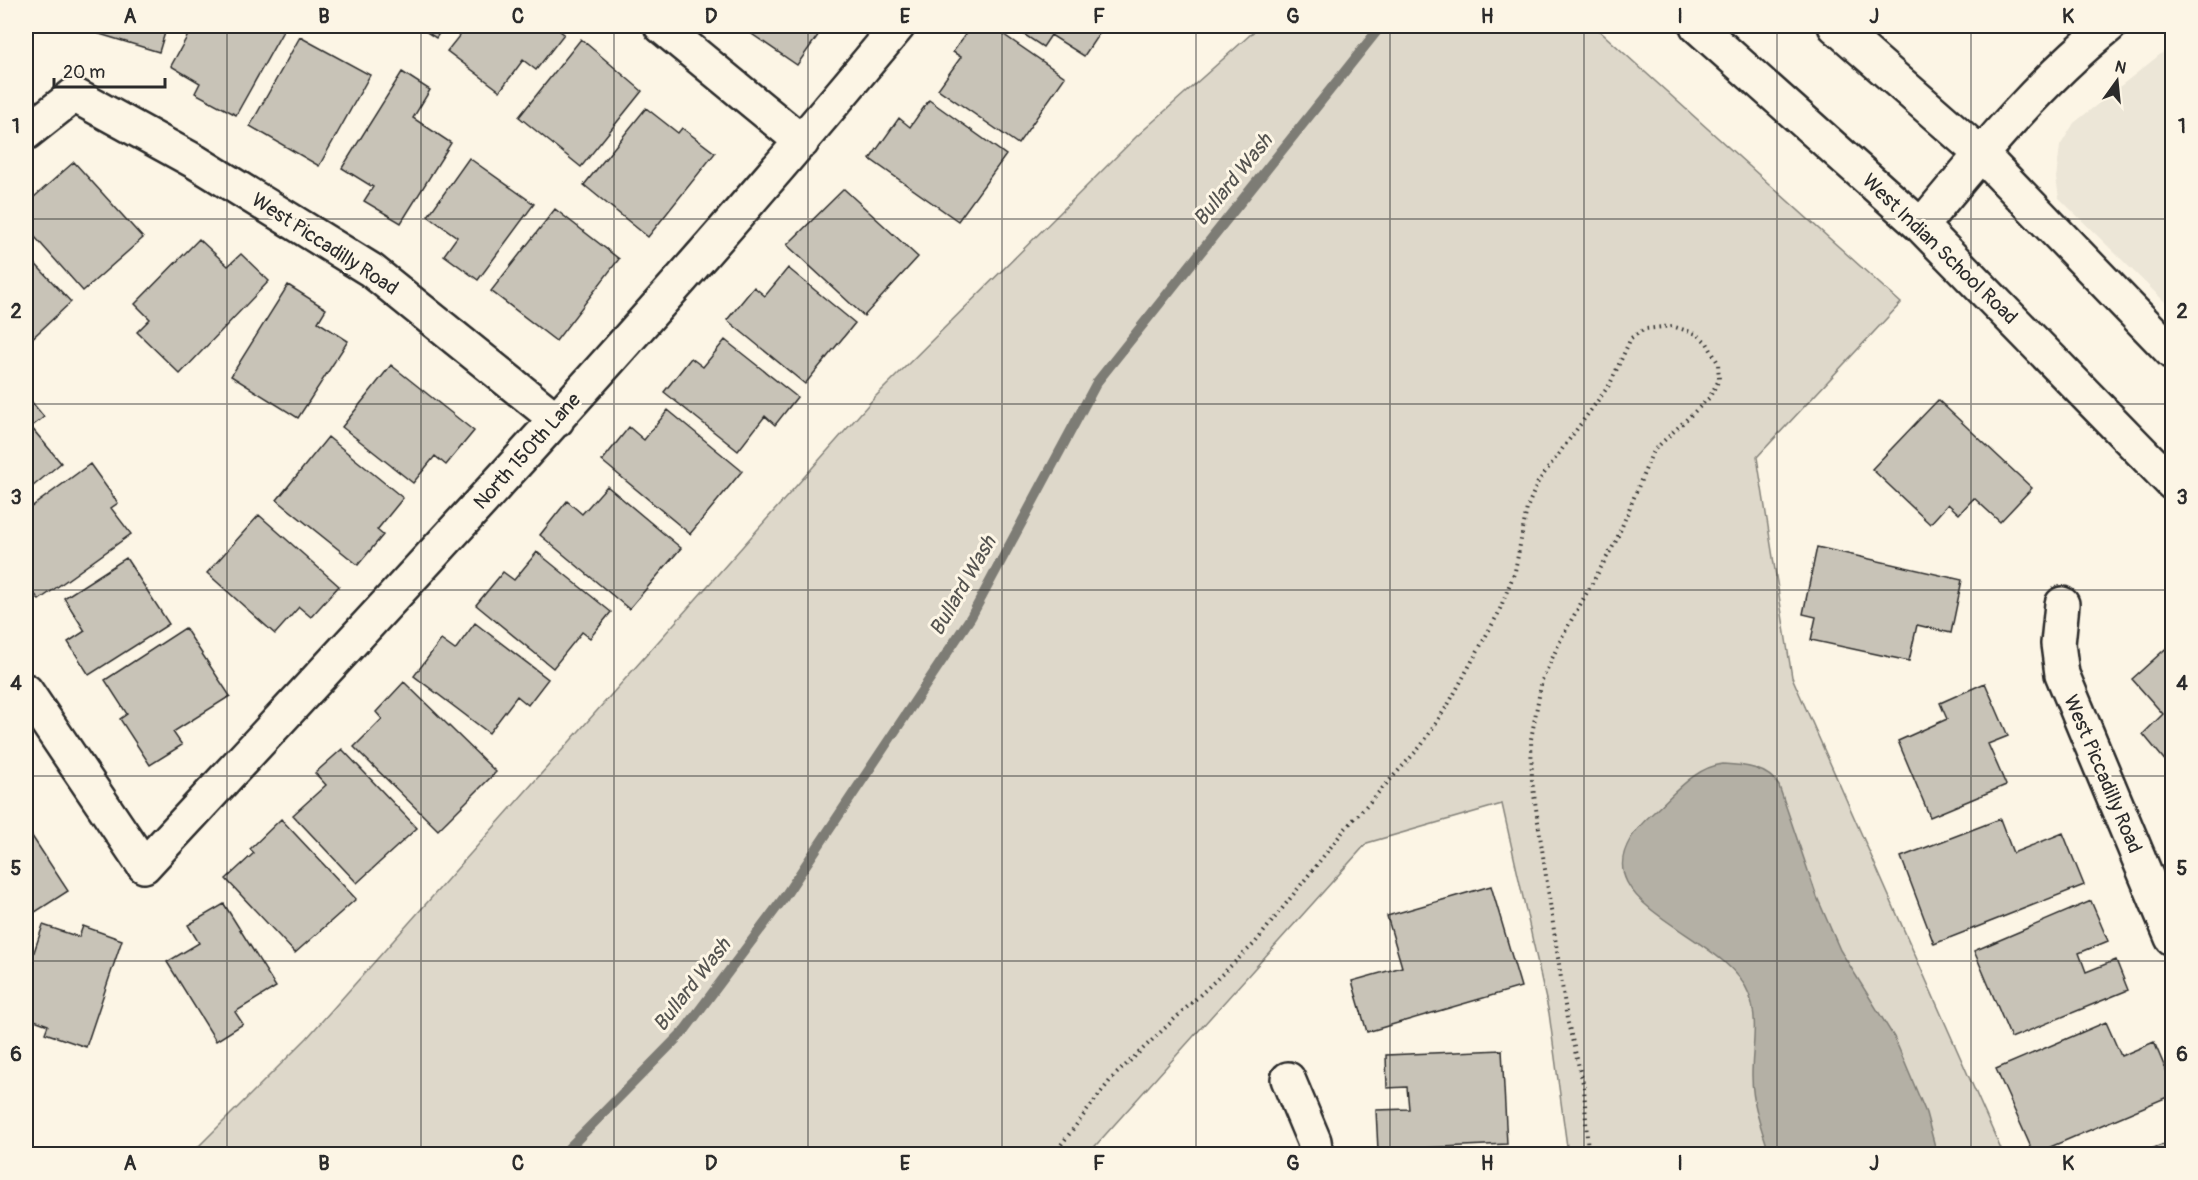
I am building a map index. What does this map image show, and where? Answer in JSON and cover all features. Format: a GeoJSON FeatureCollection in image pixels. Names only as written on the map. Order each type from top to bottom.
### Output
{"type":"FeatureCollection","features":[{"type":"Feature","properties":{"kind":"street"},"geometry":{"type":"LineString","coordinates":[[661,26],[802,142]]}},
{"type":"Feature","properties":{"kind":"street","name":"North 150th Lane"},"geometry":{"type":"LineString","coordinates":[[26,691],[144,866],[557,420],[802,142],[898,26]]}},
{"type":"Feature","properties":{"kind":"street","name":"West Indian School Road"},"geometry":{"type":"LineString","coordinates":[[1697,26],[1921,226],[2172,483]]}},
{"type":"Feature","properties":{"kind":"street"},"geometry":{"type":"LineString","coordinates":[[1835,26],[1981,154],[2172,352]]}},
{"type":"Feature","properties":{"kind":"street"},"geometry":{"type":"LineString","coordinates":[[1921,226],[1981,154],[2081,48],[2109,26]]}},
{"type":"Feature","properties":{"kind":"street","name":"West Piccadilly Road"},"geometry":{"type":"LineString","coordinates":[[26,133],[74,95],[196,162],[371,270],[557,420]]}},
{"type":"Feature","properties":{"kind":"street","name":"West Piccadilly Road"},"geometry":{"type":"LineString","coordinates":[[2062,604],[2058,644],[2062,674],[2172,938]]}},
{"type":"Feature","properties":{"kind":"street"},"geometry":{"type":"LineString","coordinates":[[1288,1079],[1314,1141],[1316,1155]]}},
{"type":"Feature","properties":{"kind":"path"},"geometry":{"type":"LineString","coordinates":[[1054,1155],[1112,1078],[1255,943],[1345,829],[1421,746],[1449,703],[1502,605],[1515,571],[1530,496],[1538,482],[1610,384],[1631,338],[1645,329],[1672,326],[1691,331],[1707,343],[1718,363],[1719,380],[1709,398],[1653,451],[1616,541],[1563,635],[1542,680],[1531,739],[1532,781],[1567,1020],[1584,1087],[1588,1155]]}},
{"type":"Feature","properties":{"kind":"shaded area"},"geometry":{"type":"Polygon","coordinates":[[[1260,26],[1594,26],[1901,303],[1757,457],[1792,677],[2003,1154],[1568,1154],[1549,1013],[1502,804],[1367,843],[1088,1154],[191,1154],[307,1038],[875,397],[1137,136],[1260,26]]]}},
{"type":"Feature","properties":{"kind":"shaded area"},"geometry":{"type":"Polygon","coordinates":[[[2172,45],[2172,309],[2059,198],[2056,178],[2060,146],[2074,123],[2172,45]]]}},
{"type":"Feature","properties":{"kind":"shaded area"},"geometry":{"type":"Polygon","coordinates":[[[1723,764],[1747,766],[1762,771],[1779,786],[1817,897],[1840,950],[1894,1037],[1926,1113],[1937,1154],[1770,1154],[1755,1106],[1752,1075],[1754,1014],[1749,994],[1734,971],[1709,950],[1654,912],[1633,892],[1623,869],[1628,843],[1654,812],[1694,776],[1703,770],[1723,764]]]}},
{"type":"Feature","properties":{"kind":"building"},"geometry":{"type":"Polygon","coordinates":[[[84,26],[167,26],[159,52],[83,29],[84,26]]]}},
{"type":"Feature","properties":{"kind":"building"},"geometry":{"type":"Polygon","coordinates":[[[193,26],[207,33],[212,26],[274,26],[283,31],[236,115],[195,93],[200,83],[171,66],[193,26]]]}},
{"type":"Feature","properties":{"kind":"building"},"geometry":{"type":"Polygon","coordinates":[[[417,26],[444,26],[436,38],[417,26]]]}},
{"type":"Feature","properties":{"kind":"building"},"geometry":{"type":"Polygon","coordinates":[[[467,26],[553,26],[564,34],[536,70],[523,60],[500,91],[447,51],[467,26]]]}},
{"type":"Feature","properties":{"kind":"building"},"geometry":{"type":"Polygon","coordinates":[[[740,26],[829,26],[824,33],[821,31],[797,65],[740,26]]]}},
{"type":"Feature","properties":{"kind":"building"},"geometry":{"type":"Polygon","coordinates":[[[971,26],[991,26],[1065,77],[1018,144],[938,89],[961,57],[953,52],[971,26]]]}},
{"type":"Feature","properties":{"kind":"building"},"geometry":{"type":"Polygon","coordinates":[[[1011,26],[1104,26],[1084,56],[1051,35],[1043,47],[1011,26]]]}},
{"type":"Feature","properties":{"kind":"building"},"geometry":{"type":"Polygon","coordinates":[[[300,37],[370,75],[319,166],[250,126],[300,37]]]}},
{"type":"Feature","properties":{"kind":"building"},"geometry":{"type":"Polygon","coordinates":[[[581,39],[642,91],[581,167],[519,117],[581,39]]]}},
{"type":"Feature","properties":{"kind":"building"},"geometry":{"type":"Polygon","coordinates":[[[402,72],[430,90],[413,118],[451,143],[401,223],[364,201],[373,187],[342,168],[402,72]]]}},
{"type":"Feature","properties":{"kind":"building"},"geometry":{"type":"Polygon","coordinates":[[[929,100],[1006,155],[958,221],[870,159],[899,118],[910,127],[929,100]]]}},
{"type":"Feature","properties":{"kind":"building"},"geometry":{"type":"Polygon","coordinates":[[[646,108],[678,133],[682,128],[715,153],[648,237],[584,185],[646,108]]]}},
{"type":"Feature","properties":{"kind":"building"},"geometry":{"type":"Polygon","coordinates":[[[469,158],[534,204],[478,280],[444,255],[457,237],[428,216],[469,158]]]}},
{"type":"Feature","properties":{"kind":"building"},"geometry":{"type":"Polygon","coordinates":[[[74,162],[143,238],[83,291],[26,227],[26,204],[74,162]]]}},
{"type":"Feature","properties":{"kind":"building"},"geometry":{"type":"Polygon","coordinates":[[[844,189],[918,257],[864,316],[787,245],[844,189]]]}},
{"type":"Feature","properties":{"kind":"building"},"geometry":{"type":"Polygon","coordinates":[[[555,209],[619,259],[556,341],[491,291],[555,209]]]}},
{"type":"Feature","properties":{"kind":"building"},"geometry":{"type":"Polygon","coordinates":[[[199,239],[228,266],[241,254],[269,281],[180,374],[137,332],[150,319],[135,304],[199,239]]]}},
{"type":"Feature","properties":{"kind":"building"},"geometry":{"type":"Polygon","coordinates":[[[26,254],[71,302],[26,344],[26,254]]]}},
{"type":"Feature","properties":{"kind":"building"},"geometry":{"type":"Polygon","coordinates":[[[788,268],[855,323],[805,384],[727,320],[754,287],[765,296],[788,268]]]}},
{"type":"Feature","properties":{"kind":"building"},"geometry":{"type":"Polygon","coordinates":[[[288,285],[326,309],[318,322],[348,341],[298,418],[231,376],[288,285]]]}},
{"type":"Feature","properties":{"kind":"building"},"geometry":{"type":"Polygon","coordinates":[[[725,340],[797,397],[775,425],[765,416],[738,451],[664,392],[691,358],[703,367],[725,340]]]}},
{"type":"Feature","properties":{"kind":"building"},"geometry":{"type":"Polygon","coordinates":[[[391,365],[474,431],[446,465],[435,456],[413,483],[342,427],[391,365]]]}},
{"type":"Feature","properties":{"kind":"building"},"geometry":{"type":"Polygon","coordinates":[[[26,395],[44,417],[31,427],[61,463],[26,492],[26,395]]]}},
{"type":"Feature","properties":{"kind":"building"},"geometry":{"type":"Polygon","coordinates":[[[1938,400],[2032,488],[2000,522],[1974,498],[1959,514],[1948,504],[1930,524],[1872,469],[1938,400]]]}},
{"type":"Feature","properties":{"kind":"building"},"geometry":{"type":"Polygon","coordinates":[[[668,410],[742,471],[690,534],[602,461],[629,427],[644,440],[668,410]]]}},
{"type":"Feature","properties":{"kind":"building"},"geometry":{"type":"Polygon","coordinates":[[[328,437],[403,498],[377,530],[383,535],[358,565],[277,500],[328,437]]]}},
{"type":"Feature","properties":{"kind":"building"},"geometry":{"type":"Polygon","coordinates":[[[90,464],[118,503],[111,508],[131,534],[39,600],[26,582],[26,558],[30,555],[26,550],[26,511],[90,464]]]}},
{"type":"Feature","properties":{"kind":"building"},"geometry":{"type":"Polygon","coordinates":[[[607,486],[681,548],[629,609],[540,535],[567,501],[582,514],[607,486]]]}},
{"type":"Feature","properties":{"kind":"building"},"geometry":{"type":"Polygon","coordinates":[[[259,515],[339,586],[311,617],[299,607],[275,634],[207,573],[259,515]]]}},
{"type":"Feature","properties":{"kind":"building"},"geometry":{"type":"Polygon","coordinates":[[[1817,547],[1962,580],[1951,633],[1917,625],[1909,661],[1811,640],[1816,617],[1803,614],[1817,547]]]}},
{"type":"Feature","properties":{"kind":"building"},"geometry":{"type":"Polygon","coordinates":[[[537,552],[611,612],[590,638],[582,632],[553,668],[476,605],[503,572],[514,580],[537,552]]]}},
{"type":"Feature","properties":{"kind":"building"},"geometry":{"type":"Polygon","coordinates":[[[126,558],[169,624],[89,675],[68,642],[85,631],[64,598],[126,558]]]}},
{"type":"Feature","properties":{"kind":"building"},"geometry":{"type":"Polygon","coordinates":[[[475,623],[548,679],[528,705],[517,696],[489,733],[414,676],[441,640],[455,650],[475,623]]]}},
{"type":"Feature","properties":{"kind":"building"},"geometry":{"type":"Polygon","coordinates":[[[185,628],[230,696],[173,732],[182,745],[150,765],[120,719],[127,714],[105,680],[185,628]]]}},
{"type":"Feature","properties":{"kind":"building"},"geometry":{"type":"Polygon","coordinates":[[[2172,643],[2172,769],[2143,734],[2163,714],[2132,679],[2172,643]]]}},
{"type":"Feature","properties":{"kind":"building"},"geometry":{"type":"Polygon","coordinates":[[[404,682],[496,772],[438,830],[354,747],[382,719],[376,712],[404,682]]]}},
{"type":"Feature","properties":{"kind":"building"},"geometry":{"type":"Polygon","coordinates":[[[1985,683],[2008,736],[1988,744],[2006,785],[1930,817],[1898,741],[1947,719],[1940,703],[1985,683]]]}},
{"type":"Feature","properties":{"kind":"building"},"geometry":{"type":"Polygon","coordinates":[[[342,749],[417,828],[357,883],[293,815],[326,785],[315,773],[342,749]]]}},
{"type":"Feature","properties":{"kind":"building"},"geometry":{"type":"Polygon","coordinates":[[[281,819],[356,899],[295,953],[226,879],[254,853],[250,849],[281,819]]]}},
{"type":"Feature","properties":{"kind":"building"},"geometry":{"type":"Polygon","coordinates":[[[2000,819],[2013,853],[2063,833],[2084,885],[1934,944],[1901,857],[2000,819]]]}},
{"type":"Feature","properties":{"kind":"building"},"geometry":{"type":"Polygon","coordinates":[[[26,827],[68,891],[26,918],[26,827]]]}},
{"type":"Feature","properties":{"kind":"building"},"geometry":{"type":"Polygon","coordinates":[[[1491,886],[1521,987],[1367,1032],[1352,981],[1402,967],[1387,916],[1491,886]]]}},
{"type":"Feature","properties":{"kind":"building"},"geometry":{"type":"Polygon","coordinates":[[[2091,901],[2108,941],[2079,953],[2086,972],[2116,960],[2128,990],[2011,1038],[1974,951],[2091,901]]]}},
{"type":"Feature","properties":{"kind":"building"},"geometry":{"type":"Polygon","coordinates":[[[224,904],[276,987],[235,1012],[243,1024],[216,1041],[167,962],[199,943],[188,925],[224,904]]]}},
{"type":"Feature","properties":{"kind":"building"},"geometry":{"type":"Polygon","coordinates":[[[43,925],[79,937],[83,926],[122,940],[86,1047],[45,1033],[48,1025],[26,1017],[26,976],[43,925]]]}},
{"type":"Feature","properties":{"kind":"building"},"geometry":{"type":"Polygon","coordinates":[[[2106,1022],[2121,1056],[2154,1042],[2172,1084],[2172,1095],[2034,1154],[1996,1069],[2106,1022]]]}},
{"type":"Feature","properties":{"kind":"building"},"geometry":{"type":"Polygon","coordinates":[[[1502,1050],[1507,1144],[1378,1150],[1376,1110],[1409,1109],[1407,1087],[1387,1088],[1386,1055],[1502,1050]]]}},
{"type":"Feature","properties":{"kind":"building"},"geometry":{"type":"Polygon","coordinates":[[[2172,1141],[2172,1154],[2147,1154],[2146,1151],[2172,1141]]]}},
{"type":"Feature","properties":{"kind":"waterway","name":"Bullard Wash"},"geometry":{"type":"LineString","coordinates":[[563,1154],[684,1031],[783,899],[971,617],[1097,382],[1381,26]]}}]}
